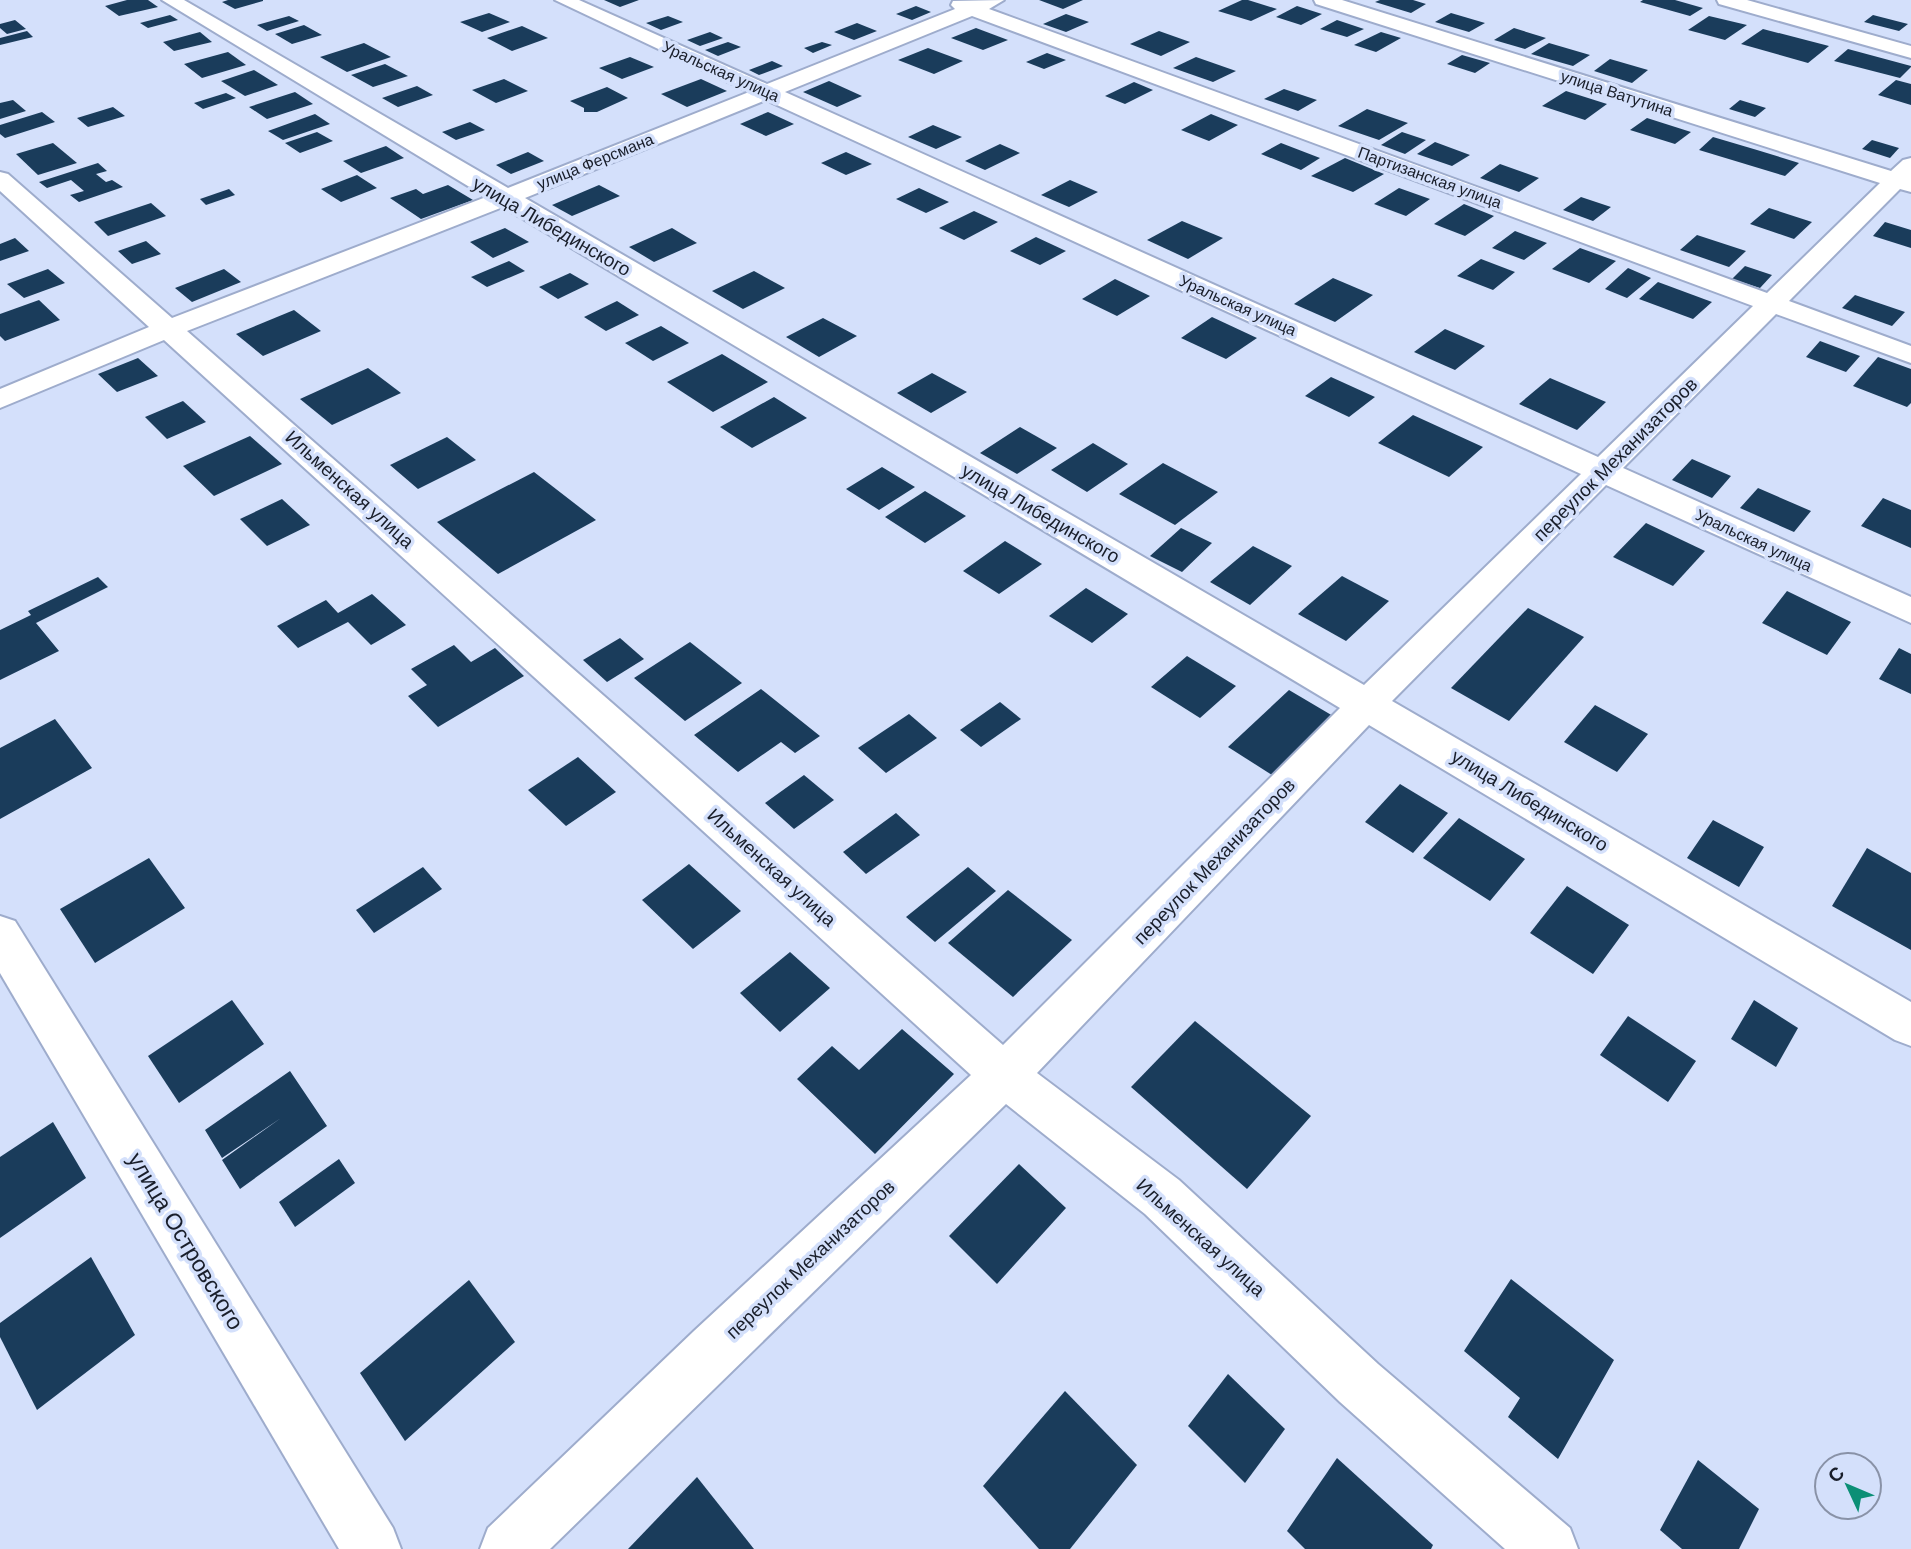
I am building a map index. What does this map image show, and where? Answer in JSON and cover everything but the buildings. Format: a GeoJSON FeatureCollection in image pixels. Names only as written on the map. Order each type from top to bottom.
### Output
{"type":"FeatureCollection","features":[{"type":"Feature","properties":{"kind":"street","name":"улица Либединского"},"geometry":{"type":"LineString","coordinates":[[171,0],[1911,1026]]}},
{"type":"Feature","properties":{"kind":"street","name":"Уральская улица"},"geometry":{"type":"LineString","coordinates":[[564,0],[1911,611]]}},
{"type":"Feature","properties":{"kind":"street","name":"Партизанская улица"},"geometry":{"type":"LineString","coordinates":[[948,0],[1774,302],[1911,355]]}},
{"type":"Feature","properties":{"kind":"street","name":"улица Ферсмана"},"geometry":{"type":"LineString","coordinates":[[0,399],[170,328],[504,198],[995,0]]}},
{"type":"Feature","properties":{"kind":"street","name":"улица Ватутина"},"geometry":{"type":"LineString","coordinates":[[1323,0],[1906,177]]}},
{"type":"Feature","properties":{"kind":"street"},"geometry":{"type":"LineString","coordinates":[[1726,0],[1911,52]]}},
{"type":"Feature","properties":{"kind":"street","name":"переулок Механизаторов"},"geometry":{"type":"LineString","coordinates":[[509,1549],[713,1350],[1004,1075],[1367,704],[1774,302],[1906,177]]}},
{"type":"Feature","properties":{"kind":"street","name":"Ильменская улица"},"geometry":{"type":"LineString","coordinates":[[0,178],[1004,1075],[1162,1197],[1359,1383],[1549,1549]]}},
{"type":"Feature","properties":{"kind":"street","name":"улица Островского"},"geometry":{"type":"LineString","coordinates":[[0,934],[372,1549]]}}]}
